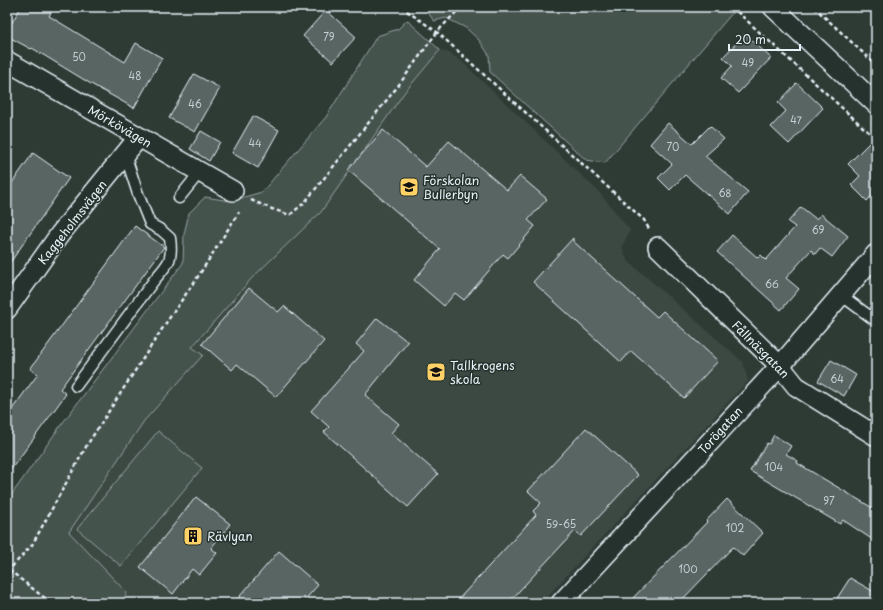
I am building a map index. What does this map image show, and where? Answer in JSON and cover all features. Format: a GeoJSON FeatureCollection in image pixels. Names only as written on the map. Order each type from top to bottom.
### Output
{"type":"FeatureCollection","features":[{"type":"Feature","properties":{"kind":"street"},"geometry":{"type":"LineString","coordinates":[[774,7],[876,104]]}},
{"type":"Feature","properties":{"kind":"street","name":"Mörkövägen"},"geometry":{"type":"LineString","coordinates":[[7,61],[240,195]]}},
{"type":"Feature","properties":{"kind":"street","name":"Kaggeholmsvägen"},"geometry":{"type":"LineString","coordinates":[[7,309],[60,234],[139,137]]}},
{"type":"Feature","properties":{"kind":"street","name":"Fållnäsgatan"},"geometry":{"type":"LineString","coordinates":[[658,247],[780,366],[796,386],[876,436]]}},
{"type":"Feature","properties":{"kind":"street","name":"Torögatan"},"geometry":{"type":"LineString","coordinates":[[561,603],[780,366],[876,254]]}},
{"type":"Feature","properties":{"kind":"lane"},"geometry":{"type":"LineString","coordinates":[[76,386],[155,279],[169,263],[172,251],[170,238],[150,224],[138,194],[125,154]]}},
{"type":"Feature","properties":{"kind":"lane"},"geometry":{"type":"LineString","coordinates":[[179,198],[200,172]]}},
{"type":"Feature","properties":{"kind":"lane"},"geometry":{"type":"LineString","coordinates":[[841,295],[876,320]]}},
{"type":"Feature","properties":{"kind":"path"},"geometry":{"type":"LineString","coordinates":[[401,7],[437,32],[644,220],[658,247]]}},
{"type":"Feature","properties":{"kind":"path"},"geometry":{"type":"LineString","coordinates":[[54,603],[8,571],[32,545],[87,444],[199,275],[240,195],[272,209],[290,214],[305,202],[398,86],[437,32],[461,7]]}},
{"type":"Feature","properties":{"kind":"path"},"geometry":{"type":"LineString","coordinates":[[732,7],[876,139]]}},
{"type":"Feature","properties":{"kind":"path"},"geometry":{"type":"LineString","coordinates":[[814,7],[876,65]]}},
{"type":"Feature","properties":{"kind":"shaded area"},"geometry":{"type":"Polygon","coordinates":[[[424,7],[725,7],[733,12],[605,163],[586,160],[490,72],[489,55],[479,40],[466,28],[446,18],[434,21],[424,7]]]}},
{"type":"Feature","properties":{"kind":"shaded area"},"geometry":{"type":"Polygon","coordinates":[[[407,20],[440,50],[404,93],[321,212],[252,278],[192,347],[203,355],[144,421],[69,532],[127,593],[121,603],[7,603],[7,501],[61,425],[183,263],[184,234],[189,213],[205,197],[230,201],[262,192],[326,117],[377,36],[398,29],[407,20]]]}},
{"type":"Feature","properties":{"kind":"shaded area","name":"Tallkrogens skola"},"geometry":{"type":"Polygon","coordinates":[[[440,50],[449,53],[460,60],[598,191],[630,230],[622,247],[627,260],[743,362],[748,381],[541,603],[74,603],[16,556],[440,50]]]}},
{"type":"Feature","properties":{"kind":"shaded area"},"geometry":{"type":"Polygon","coordinates":[[[158,431],[202,468],[121,566],[77,529],[158,431]]]}},
{"type":"Feature","properties":{"kind":"building"},"geometry":{"type":"Polygon","coordinates":[[[21,7],[54,7],[49,16],[125,62],[136,43],[162,58],[134,108],[32,48],[31,49],[7,36],[7,31],[21,7]]]}},
{"type":"Feature","properties":{"kind":"building"},"geometry":{"type":"Polygon","coordinates":[[[326,10],[356,37],[333,62],[303,36],[326,10]]]}},
{"type":"Feature","properties":{"kind":"building"},"geometry":{"type":"Polygon","coordinates":[[[745,34],[771,58],[738,93],[721,78],[732,66],[723,57],[745,34]]]}},
{"type":"Feature","properties":{"kind":"building"},"geometry":{"type":"Polygon","coordinates":[[[194,74],[220,88],[195,132],[169,118],[194,74]]]}},
{"type":"Feature","properties":{"kind":"building"},"geometry":{"type":"Polygon","coordinates":[[[797,83],[823,108],[789,144],[771,127],[786,111],[778,103],[797,83]]]}},
{"type":"Feature","properties":{"kind":"building"},"geometry":{"type":"Polygon","coordinates":[[[253,116],[279,130],[258,168],[232,153],[253,116]]]}},
{"type":"Feature","properties":{"kind":"building"},"geometry":{"type":"Polygon","coordinates":[[[668,123],[692,144],[710,126],[724,139],[705,156],[748,192],[730,214],[685,175],[670,190],[658,178],[672,164],[650,144],[668,123]]]}},
{"type":"Feature","properties":{"kind":"building"},"geometry":{"type":"Polygon","coordinates":[[[383,130],[426,167],[449,141],[507,190],[520,176],[547,199],[528,220],[535,226],[508,258],[503,254],[464,300],[455,293],[444,306],[414,280],[440,249],[348,170],[383,130]]]}},
{"type":"Feature","properties":{"kind":"building"},"geometry":{"type":"Polygon","coordinates":[[[201,131],[220,142],[209,161],[190,149],[201,131]]]}},
{"type":"Feature","properties":{"kind":"building"},"geometry":{"type":"Polygon","coordinates":[[[876,136],[876,191],[867,201],[851,185],[860,176],[848,164],[876,136]]]}},
{"type":"Feature","properties":{"kind":"building"},"geometry":{"type":"Polygon","coordinates":[[[33,153],[69,178],[7,267],[7,190],[33,153]]]}},
{"type":"Feature","properties":{"kind":"building"},"geometry":{"type":"Polygon","coordinates":[[[801,207],[816,219],[821,214],[848,236],[832,257],[820,248],[815,254],[811,250],[786,278],[799,289],[781,310],[717,252],[732,235],[758,258],[761,255],[766,260],[795,227],[788,222],[801,207]]]}},
{"type":"Feature","properties":{"kind":"building"},"geometry":{"type":"Polygon","coordinates":[[[135,226],[164,247],[60,389],[66,394],[7,475],[7,416],[38,374],[30,369],[135,226]]]}},
{"type":"Feature","properties":{"kind":"building"},"geometry":{"type":"Polygon","coordinates":[[[573,238],[573,241],[657,317],[663,311],[718,361],[684,398],[631,351],[621,362],[533,282],[573,238]]]}},
{"type":"Feature","properties":{"kind":"building"},"geometry":{"type":"Polygon","coordinates":[[[249,288],[278,312],[284,306],[324,341],[276,397],[237,364],[232,370],[202,344],[249,288]]]}},
{"type":"Feature","properties":{"kind":"building"},"geometry":{"type":"Polygon","coordinates":[[[377,318],[408,342],[365,395],[399,424],[391,433],[438,474],[408,507],[324,432],[329,427],[311,411],[364,351],[356,344],[377,318]]]}},
{"type":"Feature","properties":{"kind":"building"},"geometry":{"type":"Polygon","coordinates":[[[831,360],[856,375],[844,396],[818,381],[831,360]]]}},
{"type":"Feature","properties":{"kind":"building"},"geometry":{"type":"Polygon","coordinates":[[[586,428],[638,475],[581,536],[575,531],[508,603],[455,603],[536,515],[533,511],[541,503],[528,491],[586,428]]]}},
{"type":"Feature","properties":{"kind":"building"},"geometry":{"type":"Polygon","coordinates":[[[774,435],[791,446],[786,454],[798,461],[797,463],[876,510],[876,542],[843,520],[840,524],[750,471],[767,443],[769,444],[774,435]]]}},
{"type":"Feature","properties":{"kind":"building","name":"Rävlyan"},"geometry":{"type":"Polygon","coordinates":[[[196,497],[230,524],[211,548],[217,553],[199,575],[192,569],[173,594],[140,567],[196,497]]]}},
{"type":"Feature","properties":{"kind":"building"},"geometry":{"type":"Polygon","coordinates":[[[727,499],[763,533],[743,556],[733,547],[679,603],[628,603],[707,522],[706,521],[727,499]]]}},
{"type":"Feature","properties":{"kind":"building"},"geometry":{"type":"Polygon","coordinates":[[[279,551],[318,585],[302,603],[234,603],[279,551]]]}},
{"type":"Feature","properties":{"kind":"building"},"geometry":{"type":"Polygon","coordinates":[[[850,578],[876,593],[876,603],[834,603],[850,578]]]}},
{"type":"Feature","properties":{"kind":"place","name":"Förskolan Bullerbyn"},"geometry":{"type":"Point","coordinates":[409,187]}},
{"type":"Feature","properties":{"kind":"place","name":"Tallkrogens skola"},"geometry":{"type":"Point","coordinates":[436,372]}},
{"type":"Feature","properties":{"kind":"place","name":"Rävlyan"},"geometry":{"type":"Point","coordinates":[193,536]}}]}
